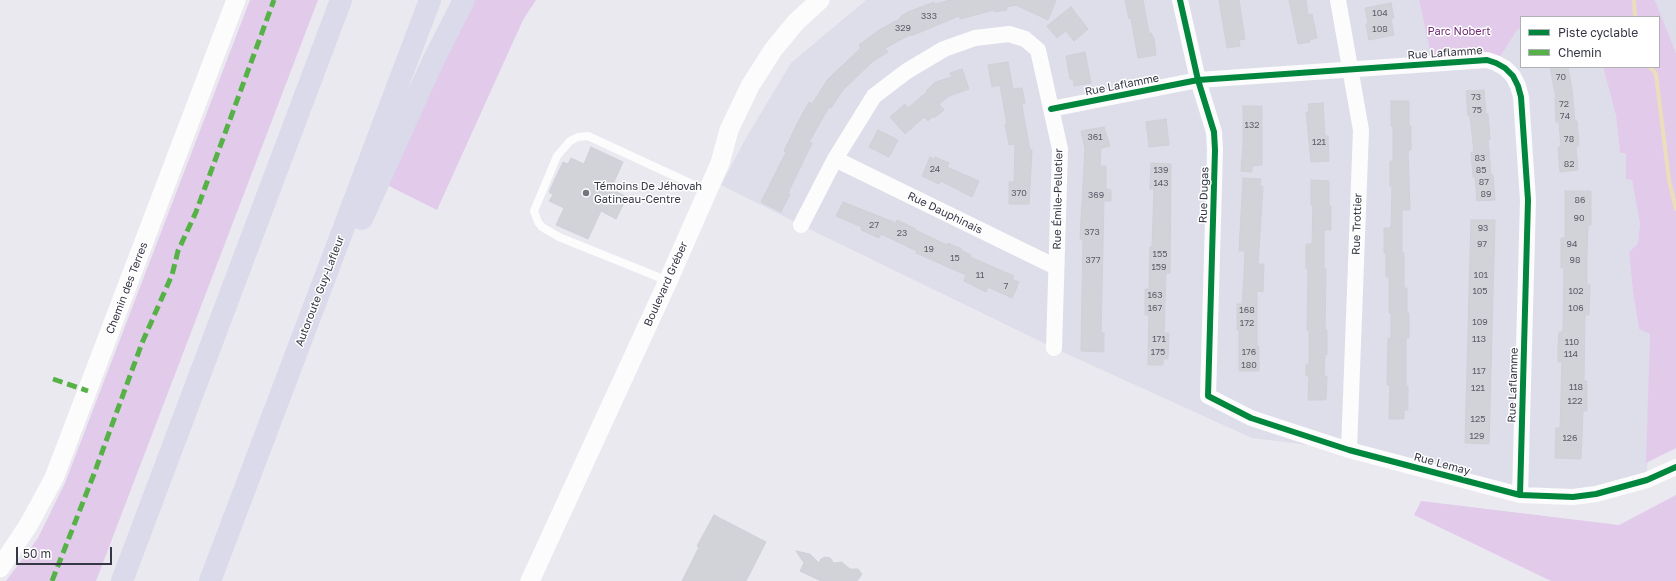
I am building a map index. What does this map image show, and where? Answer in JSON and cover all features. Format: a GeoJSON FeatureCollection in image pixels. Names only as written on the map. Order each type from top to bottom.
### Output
{"type":"FeatureCollection","features":[{"type":"Feature","properties":{"kind":"highway"},"geometry":{"type":"LineString","coordinates":[[122,581],[341,0]]}},
{"type":"Feature","properties":{"kind":"highway","name":"Autoroute Guy-Lafleur"},"geometry":{"type":"LineString","coordinates":[[210,581],[430,0]]}},
{"type":"Feature","properties":{"kind":"highway"},"geometry":{"type":"LineString","coordinates":[[276,407],[433,61],[464,0]]}},
{"type":"Feature","properties":{"kind":"street","name":"Chemin des Terres"},"geometry":{"type":"LineString","coordinates":[[0,568],[30,524],[54,478],[236,0]]}},
{"type":"Feature","properties":{"kind":"street","name":"Boulevard Gréber"},"geometry":{"type":"LineString","coordinates":[[530,581],[720,164],[729,130],[750,86],[773,50],[796,22],[820,0]]}},
{"type":"Feature","properties":{"kind":"street","name":"Rue Dugas"},"geometry":{"type":"LineString","coordinates":[[1180,0],[1198,80],[1214,132],[1215,150],[1208,396]]}},
{"type":"Feature","properties":{"kind":"street","name":"Rue Trottier"},"geometry":{"type":"LineString","coordinates":[[1338,0],[1360,130],[1349,450]]}},
{"type":"Feature","properties":{"kind":"street","name":"Rue Émile-Pelletier"},"geometry":{"type":"LineString","coordinates":[[801,225],[835,159],[874,96],[906,71],[944,49],[975,38],[1009,34],[1025,39],[1038,50],[1060,149],[1054,348]]}},
{"type":"Feature","properties":{"kind":"street","name":"Rue Laflamme"},"geometry":{"type":"LineString","coordinates":[[1052,109],[1198,80],[1487,60],[1505,68],[1513,76],[1521,97],[1528,200],[1520,495]]}},
{"type":"Feature","properties":{"kind":"street","name":"Rue Dauphinais"},"geometry":{"type":"LineString","coordinates":[[835,159],[1056,267]]}},
{"type":"Feature","properties":{"kind":"street","name":"Rue Lemay"},"geometry":{"type":"LineString","coordinates":[[1208,396],[1251,418],[1349,450],[1520,495],[1573,497],[1596,494],[1640,482],[1676,467]]}},
{"type":"Feature","properties":{"kind":"lane"},"geometry":{"type":"LineString","coordinates":[[668,281],[559,237],[542,227],[538,222],[534,211],[557,156],[570,141],[578,137],[588,136],[707,191]]}},
{"type":"Feature","properties":{"kind":"shaded area"},"geometry":{"type":"Polygon","coordinates":[[[866,0],[1419,0],[1433,64],[1496,63],[1517,30],[1520,29],[1520,68],[1603,68],[1616,116],[1620,152],[1626,153],[1626,178],[1632,179],[1640,224],[1638,243],[1629,252],[1633,292],[1639,328],[1650,334],[1647,480],[1546,497],[1349,450],[1252,438],[1054,348],[801,225],[721,185],[746,138],[791,63],[866,0]]]}},
{"type":"Feature","properties":{"kind":"shaded area"},"geometry":{"type":"Polygon","coordinates":[[[1655,0],[1676,0],[1676,53],[1655,0]]]}},
{"type":"Feature","properties":{"kind":"green space"},"geometry":{"type":"Polygon","coordinates":[[[250,0],[318,0],[96,581],[6,581],[38,538],[65,483],[250,0]]]}},
{"type":"Feature","properties":{"kind":"green space"},"geometry":{"type":"Polygon","coordinates":[[[474,0],[536,0],[523,20],[437,210],[387,185],[432,82],[474,0]]]}},
{"type":"Feature","properties":{"kind":"green space","name":"Parc Nobert"},"geometry":{"type":"Polygon","coordinates":[[[1419,0],[1655,0],[1676,53],[1676,448],[1646,463],[1650,334],[1639,329],[1629,252],[1638,243],[1640,224],[1632,180],[1626,179],[1626,153],[1620,153],[1616,116],[1603,68],[1660,68],[1660,16],[1520,16],[1520,29],[1517,30],[1496,63],[1433,65],[1419,0]]]}},
{"type":"Feature","properties":{"kind":"green space"},"geometry":{"type":"Polygon","coordinates":[[[1676,495],[1676,581],[1551,581],[1414,515],[1421,501],[1619,525],[1676,495]]]}},
{"type":"Feature","properties":{"kind":"building"},"geometry":{"type":"Polygon","coordinates":[[[950,0],[1056,0],[1048,20],[1016,5],[1006,7],[1007,10],[994,12],[994,10],[960,19],[959,16],[911,36],[910,35],[885,48],[888,52],[872,62],[842,91],[831,108],[829,107],[809,142],[812,143],[788,193],[790,194],[781,212],[761,202],[786,152],[784,151],[796,126],[809,102],[812,104],[828,79],[861,48],[859,45],[879,30],[901,18],[900,17],[908,12],[934,2],[935,4],[950,0]]]}},
{"type":"Feature","properties":{"kind":"building"},"geometry":{"type":"Polygon","coordinates":[[[1125,0],[1143,0],[1149,33],[1151,33],[1154,38],[1156,55],[1138,58],[1131,18],[1129,19],[1125,0]]]}},
{"type":"Feature","properties":{"kind":"building"},"geometry":{"type":"Polygon","coordinates":[[[1219,0],[1239,0],[1245,39],[1239,40],[1240,46],[1227,48],[1219,0]]]}},
{"type":"Feature","properties":{"kind":"building"},"geometry":{"type":"Polygon","coordinates":[[[1289,0],[1306,0],[1308,15],[1312,14],[1317,38],[1309,40],[1310,42],[1298,44],[1289,0]]]}},
{"type":"Feature","properties":{"kind":"building"},"geometry":{"type":"Polygon","coordinates":[[[1391,3],[1394,18],[1391,19],[1394,35],[1369,40],[1365,8],[1391,3]]]}},
{"type":"Feature","properties":{"kind":"building"},"geometry":{"type":"Polygon","coordinates":[[[1071,7],[1088,29],[1074,41],[1066,31],[1057,38],[1047,26],[1071,7]]]}},
{"type":"Feature","properties":{"kind":"building"},"geometry":{"type":"Polygon","coordinates":[[[1085,52],[1091,83],[1074,86],[1073,79],[1070,79],[1066,56],[1085,52]]]}},
{"type":"Feature","properties":{"kind":"building"},"geometry":{"type":"Polygon","coordinates":[[[1008,62],[1013,89],[1022,88],[1025,103],[1022,104],[1023,112],[1030,150],[1032,150],[1029,204],[1009,204],[1009,182],[1014,182],[1015,144],[1009,145],[1000,85],[992,87],[988,65],[1008,62]]]}},
{"type":"Feature","properties":{"kind":"building"},"geometry":{"type":"Polygon","coordinates":[[[1550,68],[1568,68],[1575,121],[1577,121],[1579,146],[1576,146],[1578,170],[1560,172],[1558,147],[1561,147],[1559,122],[1556,122],[1556,98],[1550,68]]]}},
{"type":"Feature","properties":{"kind":"building"},"geometry":{"type":"Polygon","coordinates":[[[962,69],[969,89],[949,96],[939,104],[944,110],[934,118],[933,116],[928,121],[924,117],[905,134],[890,117],[905,104],[908,108],[927,92],[926,91],[935,82],[952,77],[950,73],[962,69]]]}},
{"type":"Feature","properties":{"kind":"building"},"geometry":{"type":"Polygon","coordinates":[[[1484,90],[1486,114],[1488,114],[1490,139],[1488,139],[1495,200],[1477,201],[1471,152],[1474,152],[1470,116],[1468,116],[1466,91],[1484,90]]]}},
{"type":"Feature","properties":{"kind":"building"},"geometry":{"type":"Polygon","coordinates":[[[1391,101],[1409,101],[1409,125],[1411,126],[1411,150],[1408,150],[1410,210],[1402,210],[1404,288],[1407,288],[1407,313],[1409,313],[1409,338],[1406,338],[1406,386],[1408,386],[1408,410],[1404,410],[1404,419],[1389,419],[1390,385],[1387,385],[1388,338],[1391,338],[1391,313],[1389,313],[1389,277],[1386,277],[1386,253],[1384,253],[1384,228],[1391,228],[1392,186],[1390,186],[1390,161],[1393,161],[1393,126],[1391,126],[1391,101]]]}},
{"type":"Feature","properties":{"kind":"building"},"geometry":{"type":"Polygon","coordinates":[[[1323,103],[1325,136],[1328,136],[1329,161],[1311,162],[1306,112],[1309,112],[1308,104],[1323,103]]]}},
{"type":"Feature","properties":{"kind":"building"},"geometry":{"type":"Polygon","coordinates":[[[1243,106],[1262,106],[1262,165],[1252,166],[1252,172],[1241,171],[1243,146],[1243,106]]]}},
{"type":"Feature","properties":{"kind":"building"},"geometry":{"type":"Polygon","coordinates":[[[1166,119],[1169,145],[1149,147],[1146,122],[1166,119]]]}},
{"type":"Feature","properties":{"kind":"building"},"geometry":{"type":"Polygon","coordinates":[[[1104,127],[1110,146],[1101,148],[1100,166],[1106,166],[1106,189],[1111,190],[1111,201],[1104,201],[1101,333],[1104,333],[1104,352],[1081,351],[1083,239],[1080,239],[1085,149],[1081,131],[1104,127]]]}},
{"type":"Feature","properties":{"kind":"building"},"geometry":{"type":"Polygon","coordinates":[[[878,130],[898,140],[889,157],[869,147],[878,130]]]}},
{"type":"Feature","properties":{"kind":"building","name":"Témoins De Jéhovah Gatineau-Centre"},"geometry":{"type":"Polygon","coordinates":[[[591,147],[623,162],[611,189],[627,197],[616,219],[601,211],[588,239],[556,225],[564,208],[549,201],[553,195],[549,192],[563,162],[568,164],[571,158],[584,164],[591,147]]]}},
{"type":"Feature","properties":{"kind":"building"},"geometry":{"type":"Polygon","coordinates":[[[930,157],[934,159],[935,157],[949,163],[947,167],[979,181],[972,197],[941,181],[939,184],[922,176],[930,157]]]}},
{"type":"Feature","properties":{"kind":"building"},"geometry":{"type":"Polygon","coordinates":[[[1151,163],[1171,164],[1170,273],[1166,273],[1164,333],[1169,333],[1168,359],[1163,359],[1163,365],[1148,365],[1149,315],[1145,315],[1145,289],[1149,289],[1150,247],[1152,247],[1154,189],[1150,189],[1151,163]]]}},
{"type":"Feature","properties":{"kind":"building"},"geometry":{"type":"Polygon","coordinates":[[[1243,178],[1261,179],[1260,186],[1263,186],[1258,264],[1264,264],[1263,292],[1257,291],[1257,346],[1259,346],[1259,371],[1239,371],[1239,330],[1237,330],[1237,304],[1242,304],[1245,251],[1239,251],[1243,178]]]}},
{"type":"Feature","properties":{"kind":"building"},"geometry":{"type":"Polygon","coordinates":[[[1311,180],[1329,181],[1329,205],[1331,206],[1331,230],[1324,230],[1324,269],[1326,269],[1325,330],[1327,330],[1327,355],[1325,354],[1324,376],[1327,376],[1326,400],[1308,400],[1309,376],[1306,376],[1306,364],[1309,364],[1309,330],[1307,330],[1308,269],[1306,269],[1306,244],[1312,244],[1313,205],[1311,205],[1311,180]]]}},
{"type":"Feature","properties":{"kind":"building"},"geometry":{"type":"Polygon","coordinates":[[[1565,191],[1591,191],[1591,225],[1588,225],[1587,253],[1587,285],[1590,285],[1589,315],[1585,315],[1584,381],[1587,381],[1587,411],[1583,411],[1581,459],[1555,458],[1556,428],[1560,428],[1562,362],[1558,362],[1558,347],[1559,332],[1563,332],[1564,268],[1561,268],[1561,238],[1565,238],[1565,191]]]}},
{"type":"Feature","properties":{"kind":"building"},"geometry":{"type":"Polygon","coordinates":[[[843,202],[896,223],[897,220],[947,245],[948,243],[962,249],[961,250],[971,255],[970,257],[1014,276],[1012,279],[1019,282],[1012,298],[988,287],[986,292],[964,281],[966,275],[916,253],[917,251],[881,234],[879,238],[861,230],[862,227],[836,216],[843,202]]]}},
{"type":"Feature","properties":{"kind":"building"},"geometry":{"type":"Polygon","coordinates":[[[1471,220],[1495,220],[1489,444],[1465,443],[1471,220]]]}},
{"type":"Feature","properties":{"kind":"building"},"geometry":{"type":"Polygon","coordinates":[[[714,515],[766,542],[746,581],[682,581],[699,547],[697,546],[714,515]]]}},
{"type":"Feature","properties":{"kind":"building"},"geometry":{"type":"Polygon","coordinates":[[[796,551],[810,554],[819,563],[821,559],[825,557],[830,558],[834,563],[842,562],[850,569],[858,569],[862,574],[857,581],[821,581],[800,571],[804,563],[796,551]]]}},
{"type":"Feature","properties":{"kind":"waterway"},"geometry":{"type":"LineString","coordinates":[[1634,0],[1635,16]]}},
{"type":"Feature","properties":{"kind":"waterway"},"geometry":{"type":"LineString","coordinates":[[1651,68],[1656,74],[1669,180],[1676,209]]}},
{"type":"Feature","properties":{"kind":"marked path"},"geometry":{"type":"LineString","coordinates":[[52,581],[94,474],[142,343],[172,275],[178,251],[196,212],[274,0]]}},
{"type":"Feature","properties":{"kind":"marked path"},"geometry":{"type":"LineString","coordinates":[[53,379],[88,391]]}},
{"type":"Feature","properties":{"kind":"cycle path"},"geometry":{"type":"LineString","coordinates":[[1180,0],[1198,80],[1214,132],[1215,150],[1208,396],[1251,418],[1349,450],[1520,495],[1573,497],[1596,494],[1647,480],[1676,467]]}},
{"type":"Feature","properties":{"kind":"cycle path"},"geometry":{"type":"LineString","coordinates":[[1051,109],[1198,80],[1487,60],[1505,68],[1513,76],[1521,97],[1528,200],[1520,495]]}},
{"type":"Feature","properties":{"kind":"place","name":"Témoins De Jéhovah Gatineau-Centre"},"geometry":{"type":"Point","coordinates":[586,193]}}]}
